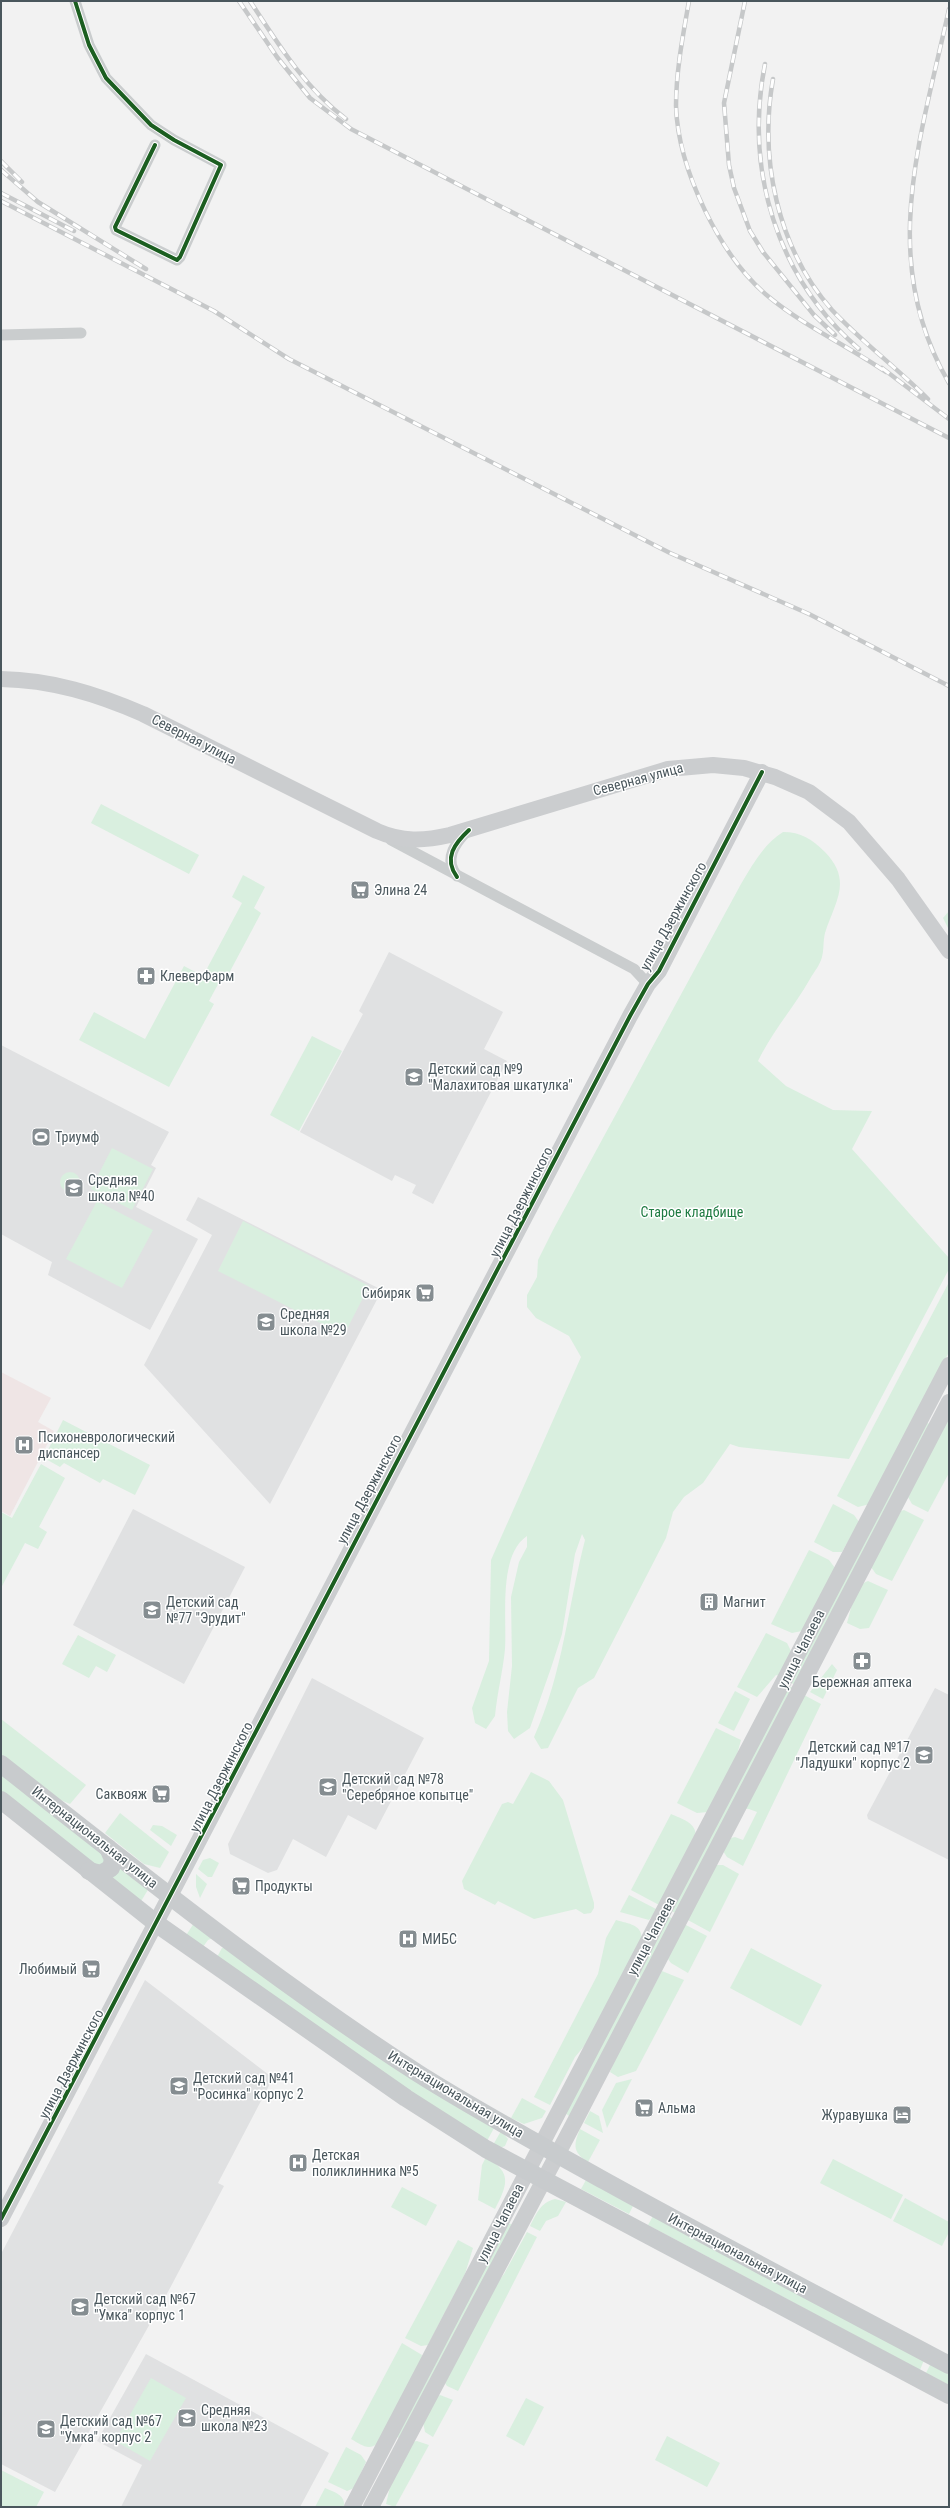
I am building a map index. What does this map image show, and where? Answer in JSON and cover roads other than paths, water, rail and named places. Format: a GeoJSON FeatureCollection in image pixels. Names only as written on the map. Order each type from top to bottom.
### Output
{"type":"FeatureCollection","features":[{"type":"Feature","properties":{"kind":"main road","name":"Северная улица"},"geometry":{"type":"LineString","coordinates":[[1,679],[46,683],[110,700],[150,717],[377,832],[400,839],[421,840],[469,830],[668,769],[713,765],[762,772],[809,792],[849,822],[898,879],[949,951]]}},
{"type":"Feature","properties":{"kind":"main road","name":"улица Дзержинского"},"geometry":{"type":"LineString","coordinates":[[1,2219],[172,1896],[372,1507],[648,984],[659,971],[762,772]]}},
{"type":"Feature","properties":{"kind":"main road","name":"улица Чапаева"},"geometry":{"type":"LineString","coordinates":[[352,2507],[540,2145],[949,1366]]}},
{"type":"Feature","properties":{"kind":"main road","name":"улица Чапаева"},"geometry":{"type":"LineString","coordinates":[[371,2507],[558,2154],[949,1402]]}},
{"type":"Feature","properties":{"kind":"main road"},"geometry":{"type":"LineString","coordinates":[[925,1412],[940,1420]]}},
{"type":"Feature","properties":{"kind":"main road","name":"Интернациональная улица"},"geometry":{"type":"LineString","coordinates":[[1,1764],[232,1943],[406,2066],[540,2145],[949,2365]]}},
{"type":"Feature","properties":{"kind":"main road","name":"Интернациональная улица"},"geometry":{"type":"LineString","coordinates":[[1,1800],[157,1924],[215,1966],[406,2098],[486,2149],[632,2228],[949,2395]]}},
{"type":"Feature","properties":{"kind":"main road"},"geometry":{"type":"LineString","coordinates":[[89,1871],[101,1874],[111,1868],[113,1859],[108,1848]]}},
{"type":"Feature","properties":{"kind":"main road"},"geometry":{"type":"LineString","coordinates":[[215,1966],[209,1958],[213,1945],[220,1941],[232,1943]]}},
{"type":"Feature","properties":{"kind":"main road"},"geometry":{"type":"LineString","coordinates":[[632,2228],[646,2203]]}},
{"type":"Feature","properties":{"kind":"main road"},"geometry":{"type":"LineString","coordinates":[[386,2442],[401,2450]]}},
{"type":"Feature","properties":{"kind":"street"},"geometry":{"type":"LineString","coordinates":[[75,1],[89,45],[106,78],[152,125],[174,140],[222,165],[204,208],[180,257],[177,260],[116,230],[115,227],[155,145]]}},
{"type":"Feature","properties":{"kind":"street"},"geometry":{"type":"LineString","coordinates":[[1,334],[80,333]]}},
{"type":"Feature","properties":{"kind":"street"},"geometry":{"type":"LineString","coordinates":[[457,877],[451,867],[451,852],[456,843],[469,830]]}},
{"type":"Feature","properties":{"kind":"street","name":"Северная улица"},"geometry":{"type":"LineString","coordinates":[[377,832],[457,877],[634,969],[648,984]]}},
{"type":"Feature","properties":{"kind":"railway"},"geometry":{"type":"LineString","coordinates":[[239,1],[277,57],[310,98],[351,129],[949,438]]}},
{"type":"Feature","properties":{"kind":"railway"},"geometry":{"type":"LineString","coordinates":[[250,1],[282,49],[305,79],[331,107],[346,119]]}},
{"type":"Feature","properties":{"kind":"railway"},"geometry":{"type":"LineString","coordinates":[[689,1],[682,40],[676,106],[684,157],[693,184],[705,210],[734,259],[751,280],[769,297],[811,327],[886,372]]}},
{"type":"Feature","properties":{"kind":"railway"},"geometry":{"type":"LineString","coordinates":[[745,1],[724,103],[729,165],[734,188],[750,231],[763,252],[814,315],[835,335]]}},
{"type":"Feature","properties":{"kind":"railway"},"geometry":{"type":"LineString","coordinates":[[949,9],[918,152],[912,198],[910,245],[915,291],[927,337],[949,383]]}},
{"type":"Feature","properties":{"kind":"railway"},"geometry":{"type":"LineString","coordinates":[[765,64],[760,104],[759,143],[764,182],[773,220],[788,256],[807,289],[831,321],[859,349]]}},
{"type":"Feature","properties":{"kind":"railway"},"geometry":{"type":"LineString","coordinates":[[773,79],[769,109],[771,170],[777,201],[785,230],[798,259],[813,286],[832,310],[855,333],[928,399]]}},
{"type":"Feature","properties":{"kind":"railway"},"geometry":{"type":"LineString","coordinates":[[1,161],[22,182]]}},
{"type":"Feature","properties":{"kind":"railway"},"geometry":{"type":"LineString","coordinates":[[1,170],[38,202],[146,269]]}},
{"type":"Feature","properties":{"kind":"railway"},"geometry":{"type":"LineString","coordinates":[[1,193],[74,231]]}},
{"type":"Feature","properties":{"kind":"railway"},"geometry":{"type":"LineString","coordinates":[[1,201],[214,311],[289,359],[670,553],[809,614],[949,686]]}},
{"type":"Feature","properties":{"kind":"railway"},"geometry":{"type":"LineString","coordinates":[[882,368],[949,419]]}},
{"type":"Feature","properties":{"kind":"place","name":"Элина 24"},"geometry":{"type":"Point","coordinates":[360,890]}},
{"type":"Feature","properties":{"kind":"place","name":"КлеверФарм"},"geometry":{"type":"Point","coordinates":[146,976]}},
{"type":"Feature","properties":{"kind":"place","name":"Детский сад №9 \"Малахитовая шкатулка\""},"geometry":{"type":"Point","coordinates":[414,1077]}},
{"type":"Feature","properties":{"kind":"place","name":"Триумф"},"geometry":{"type":"Point","coordinates":[41,1137]}},
{"type":"Feature","properties":{"kind":"place","name":"Средняя школа №40"},"geometry":{"type":"Point","coordinates":[74,1188]}},
{"type":"Feature","properties":{"kind":"place","name":"Сибиряк"},"geometry":{"type":"Point","coordinates":[425,1293]}},
{"type":"Feature","properties":{"kind":"place","name":"Средняя школа №29"},"geometry":{"type":"Point","coordinates":[266,1322]}},
{"type":"Feature","properties":{"kind":"place","name":"Психоневрологический диспансер"},"geometry":{"type":"Point","coordinates":[24,1445]}},
{"type":"Feature","properties":{"kind":"place","name":"Магнит"},"geometry":{"type":"Point","coordinates":[709,1602]}},
{"type":"Feature","properties":{"kind":"place","name":"Детский сад №77 \"Эрудит\""},"geometry":{"type":"Point","coordinates":[152,1610]}},
{"type":"Feature","properties":{"kind":"place","name":"Бережная аптека"},"geometry":{"type":"Point","coordinates":[862,1661]}},
{"type":"Feature","properties":{"kind":"place","name":"Детский сад №17 \"Ладушки\" корпус 2"},"geometry":{"type":"Point","coordinates":[924,1755]}},
{"type":"Feature","properties":{"kind":"place","name":"Детский сад №78 \"Серебряное копытце\""},"geometry":{"type":"Point","coordinates":[328,1787]}},
{"type":"Feature","properties":{"kind":"place","name":"Саквояж"},"geometry":{"type":"Point","coordinates":[161,1794]}},
{"type":"Feature","properties":{"kind":"place","name":"Продукты"},"geometry":{"type":"Point","coordinates":[241,1886]}},
{"type":"Feature","properties":{"kind":"place","name":"МИБС"},"geometry":{"type":"Point","coordinates":[408,1939]}},
{"type":"Feature","properties":{"kind":"place","name":"Любимый"},"geometry":{"type":"Point","coordinates":[91,1969]}},
{"type":"Feature","properties":{"kind":"place","name":"Детский сад №41 \"Росинка\" корпус 2"},"geometry":{"type":"Point","coordinates":[179,2086]}},
{"type":"Feature","properties":{"kind":"place","name":"Альма"},"geometry":{"type":"Point","coordinates":[644,2108]}},
{"type":"Feature","properties":{"kind":"place","name":"Журавушка"},"geometry":{"type":"Point","coordinates":[902,2115]}},
{"type":"Feature","properties":{"kind":"place","name":"Детская поликлинника №5"},"geometry":{"type":"Point","coordinates":[298,2163]}},
{"type":"Feature","properties":{"kind":"place","name":"Детский сад №67 \"Умка\" корпус 1"},"geometry":{"type":"Point","coordinates":[80,2307]}},
{"type":"Feature","properties":{"kind":"place","name":"Средняя школа №23"},"geometry":{"type":"Point","coordinates":[187,2418]}},
{"type":"Feature","properties":{"kind":"place","name":"Детский сад №67 \"Умка\" корпус 2"},"geometry":{"type":"Point","coordinates":[46,2429]}},
{"type":"Feature","properties":{"kind":"park label","name":"Старое кладбище"},"geometry":{"type":"Point","coordinates":[692,1212]}}]}
